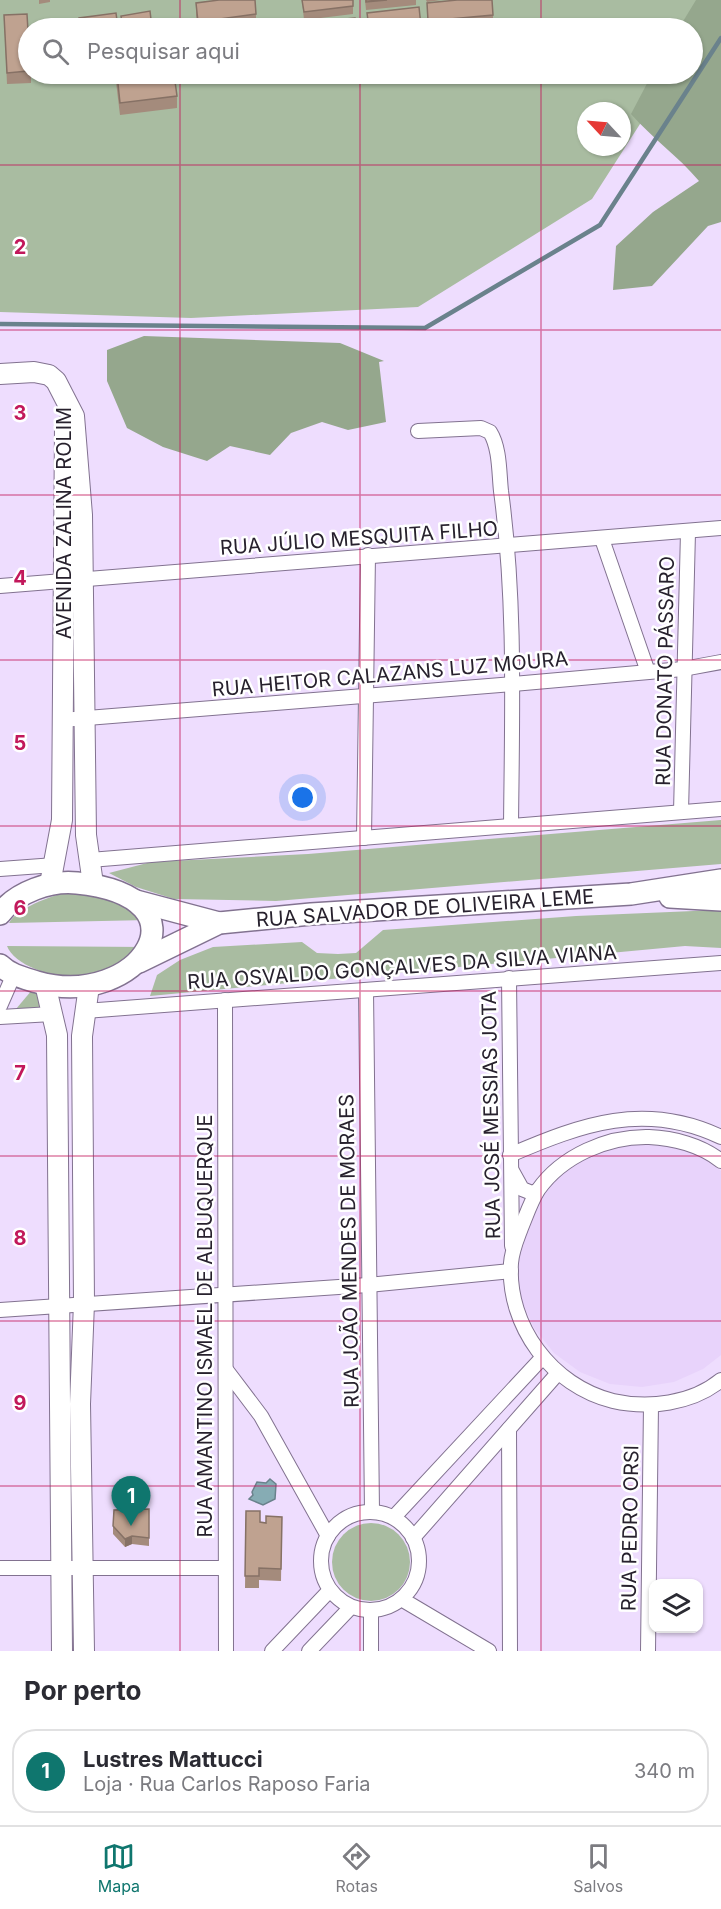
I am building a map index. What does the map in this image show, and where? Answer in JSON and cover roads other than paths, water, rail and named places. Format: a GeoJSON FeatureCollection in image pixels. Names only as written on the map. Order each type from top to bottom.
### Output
{"type":"FeatureCollection","features":[{"type":"Feature","properties":{"kind":"main road","name":"AVENIDA ZALINA ROLIM"},"geometry":{"type":"LineString","coordinates":[[0,374],[42,372],[56,381],[74,416],[78,452],[73,580],[62,720],[62,820],[52,875]]}},
{"type":"Feature","properties":{"kind":"main road","name":"AVENIDA ZALINA ROLIM"},"geometry":{"type":"LineString","coordinates":[[73,580],[84,718],[86,828],[93,884]]}},
{"type":"Feature","properties":{"kind":"main road"},"geometry":{"type":"LineString","coordinates":[[1,906],[15,900],[52,875],[70,882],[93,884],[114,890],[136,901],[219,923]]}},
{"type":"Feature","properties":{"kind":"main road"},"geometry":{"type":"LineString","coordinates":[[631,894],[721,880]]}},
{"type":"Feature","properties":{"kind":"main road"},"geometry":{"type":"LineString","coordinates":[[631,894],[721,900]]}},
{"type":"Feature","properties":{"kind":"main road","name":"RUA SALVADOR DE OLIVEIRA LEME"},"geometry":{"type":"LineString","coordinates":[[219,923],[311,914],[631,894]]}},
{"type":"Feature","properties":{"kind":"main road"},"geometry":{"type":"LineString","coordinates":[[136,901],[148,913],[153,927],[152,943],[139,962]]}},
{"type":"Feature","properties":{"kind":"main road"},"geometry":{"type":"LineString","coordinates":[[7,970],[45,984],[89,986],[106,982],[139,962],[219,923]]}},
{"type":"Feature","properties":{"kind":"main road"},"geometry":{"type":"LineString","coordinates":[[45,984],[57,1035],[57,1306],[62,1651]]}},
{"type":"Feature","properties":{"kind":"main road"},"geometry":{"type":"LineString","coordinates":[[84,1651],[80,1404],[84,1303],[82,1036],[89,986]]}},
{"type":"Feature","properties":{"kind":"street"},"geometry":{"type":"LineString","coordinates":[[418,431],[481,428],[490,432],[496,448],[509,546],[513,684],[511,826]]}},
{"type":"Feature","properties":{"kind":"street","name":"RUA JÚLIO MESQUITA FILHO"},"geometry":{"type":"LineString","coordinates":[[0,586],[721,528]]}},
{"type":"Feature","properties":{"kind":"street","name":"RUA DONATO PÁSSARO"},"geometry":{"type":"LineString","coordinates":[[681,812],[688,532]]}},
{"type":"Feature","properties":{"kind":"street"},"geometry":{"type":"LineString","coordinates":[[602,539],[648,672]]}},
{"type":"Feature","properties":{"kind":"street"},"geometry":{"type":"LineString","coordinates":[[364,837],[368,694],[368,555]]}},
{"type":"Feature","properties":{"kind":"street","name":"RUA HEITOR CALAZANS LUZ MOURA"},"geometry":{"type":"LineString","coordinates":[[62,720],[513,684],[683,669],[721,662]]}},
{"type":"Feature","properties":{"kind":"street"},"geometry":{"type":"LineString","coordinates":[[90,860],[721,809]]}},
{"type":"Feature","properties":{"kind":"street"},"geometry":{"type":"LineString","coordinates":[[0,869],[52,875]]}},
{"type":"Feature","properties":{"kind":"street","name":"RUA OSVALDO GONÇALVES DA SILVA VIANA"},"geometry":{"type":"LineString","coordinates":[[85,1011],[721,963]]}},
{"type":"Feature","properties":{"kind":"street"},"geometry":{"type":"LineString","coordinates":[[0,1006],[7,970]]}},
{"type":"Feature","properties":{"kind":"street","name":"RUA JOSÉ MESSIAS JOTA"},"geometry":{"type":"LineString","coordinates":[[509,978],[512,1252]]}},
{"type":"Feature","properties":{"kind":"street","name":"RUA JOÃO MENDES DE MORAES"},"geometry":{"type":"LineString","coordinates":[[366,990],[372,1511]]}},
{"type":"Feature","properties":{"kind":"street","name":"RUA AMANTINO ISMAEL DE ALBUQUERQUE"},"geometry":{"type":"LineString","coordinates":[[225,1000],[224,1295],[227,1371],[224,1568],[226,1651]]}},
{"type":"Feature","properties":{"kind":"street"},"geometry":{"type":"LineString","coordinates":[[0,1017],[52,1014]]}},
{"type":"Feature","properties":{"kind":"street"},"geometry":{"type":"LineString","coordinates":[[537,1191],[527,1192],[518,1185],[510,1159],[548,1138],[610,1120],[665,1119],[697,1126],[721,1137]]}},
{"type":"Feature","properties":{"kind":"street"},"geometry":{"type":"LineString","coordinates":[[720,1158],[692,1145],[664,1138],[635,1137],[607,1142],[581,1153],[557,1170],[537,1191],[512,1252],[511,1271],[519,1318],[542,1358],[578,1388],[601,1398],[626,1404],[651,1405],[684,1399],[721,1380]]}},
{"type":"Feature","properties":{"kind":"street"},"geometry":{"type":"LineString","coordinates":[[0,1310],[368,1285],[511,1271]]}},
{"type":"Feature","properties":{"kind":"street"},"geometry":{"type":"LineString","coordinates":[[394,1517],[542,1358]]}},
{"type":"Feature","properties":{"kind":"street"},"geometry":{"type":"LineString","coordinates":[[227,1371],[261,1416],[328,1536]]}},
{"type":"Feature","properties":{"kind":"street"},"geometry":{"type":"LineString","coordinates":[[413,1538],[558,1373]]}},
{"type":"Feature","properties":{"kind":"street","name":"RUA PEDRO ORSI"},"geometry":{"type":"LineString","coordinates":[[648,1651],[651,1405]]}},
{"type":"Feature","properties":{"kind":"street"},"geometry":{"type":"LineString","coordinates":[[509,1429],[510,1651]]}},
{"type":"Feature","properties":{"kind":"street"},"geometry":{"type":"LineString","coordinates":[[372,1511],[394,1517],[406,1527],[413,1538],[420,1559],[416,1579],[403,1600],[384,1609],[371,1611],[351,1607],[330,1590],[321,1565],[321,1552],[328,1536],[340,1521],[350,1515],[372,1511]]}},
{"type":"Feature","properties":{"kind":"street"},"geometry":{"type":"LineString","coordinates":[[0,1568],[224,1568]]}},
{"type":"Feature","properties":{"kind":"street"},"geometry":{"type":"LineString","coordinates":[[272,1651],[330,1590]]}},
{"type":"Feature","properties":{"kind":"street"},"geometry":{"type":"LineString","coordinates":[[403,1600],[489,1651]]}},
{"type":"Feature","properties":{"kind":"street"},"geometry":{"type":"LineString","coordinates":[[309,1651],[351,1607]]}},
{"type":"Feature","properties":{"kind":"street"},"geometry":{"type":"LineString","coordinates":[[371,1611],[371,1651]]}},
{"type":"Feature","properties":{"kind":"waterway"},"geometry":{"type":"LineString","coordinates":[[703,66],[721,38]]}},
{"type":"Feature","properties":{"kind":"waterway"},"geometry":{"type":"LineString","coordinates":[[0,324],[425,328],[600,225],[691,84]]}},
{"type":"Feature","properties":{"kind":"place","name":"Lustres Mattucci"},"geometry":{"type":"Point","coordinates":[131,1526]}}]}
